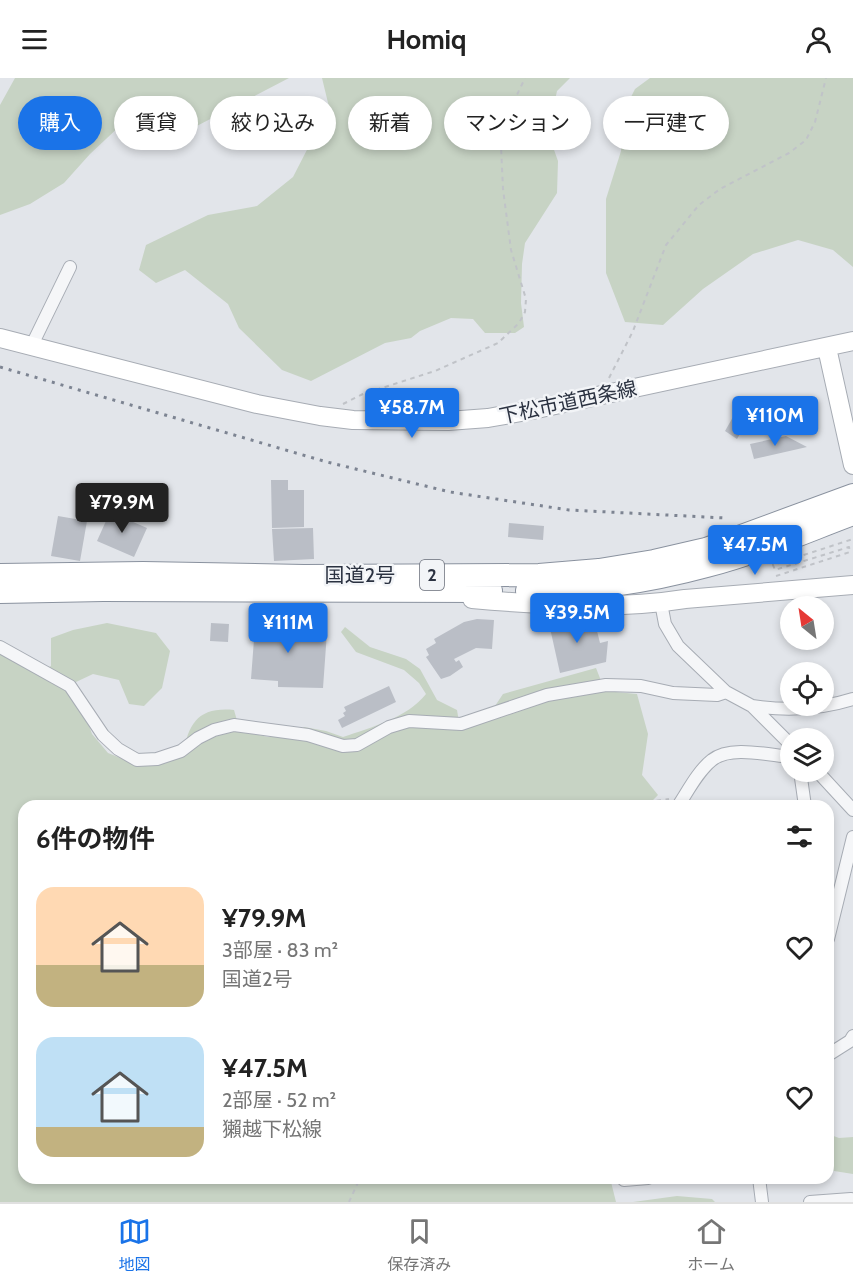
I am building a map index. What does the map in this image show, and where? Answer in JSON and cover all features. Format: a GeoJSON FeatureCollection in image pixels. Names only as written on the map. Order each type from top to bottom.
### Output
{"type":"FeatureCollection","features":[{"type":"Feature","properties":{"kind":"highway","name":"国道2号"},"geometry":{"type":"LineString","coordinates":[[0,575],[143,573],[304,576],[538,575],[599,570],[706,549],[853,495]]}},
{"type":"Feature","properties":{"kind":"highway","name":"国道2号"},"geometry":{"type":"LineString","coordinates":[[0,592],[103,590],[537,591],[604,586],[654,579],[708,566],[853,514]]}},
{"type":"Feature","properties":{"kind":"street"},"geometry":{"type":"LineString","coordinates":[[31,347],[69,267]]}},
{"type":"Feature","properties":{"kind":"street","name":"下松市道西条線"},"geometry":{"type":"LineString","coordinates":[[0,339],[257,404],[320,416],[353,420],[448,421],[488,418],[853,341]]}},
{"type":"Feature","properties":{"kind":"street"},"geometry":{"type":"LineString","coordinates":[[827,348],[853,465]]}},
{"type":"Feature","properties":{"kind":"street"},"geometry":{"type":"LineString","coordinates":[[382,591],[488,600],[661,603],[853,585]]}},
{"type":"Feature","properties":{"kind":"street"},"geometry":{"type":"LineString","coordinates":[[661,603],[665,624],[678,646],[726,692],[752,706],[780,734]]}},
{"type":"Feature","properties":{"kind":"street"},"geometry":{"type":"LineString","coordinates":[[0,647],[70,686],[102,735],[118,749],[137,760],[157,759],[181,751],[198,738],[214,730],[234,725],[308,735],[343,746],[357,745],[388,727],[409,721],[461,724],[547,695],[606,685],[641,686],[673,693],[717,695],[726,692]]}},
{"type":"Feature","properties":{"kind":"street"},"geometry":{"type":"LineString","coordinates":[[752,706],[780,710],[810,709],[853,699]]}},
{"type":"Feature","properties":{"kind":"street"},"geometry":{"type":"LineString","coordinates":[[682,800],[710,761],[719,755],[733,752],[780,756]]}},
{"type":"Feature","properties":{"kind":"street"},"geometry":{"type":"LineString","coordinates":[[802,782],[804,800]]}},
{"type":"Feature","properties":{"kind":"street"},"geometry":{"type":"LineString","coordinates":[[827,782],[853,810]]}},
{"type":"Feature","properties":{"kind":"street"},"geometry":{"type":"LineString","coordinates":[[834,915],[853,837]]}},
{"type":"Feature","properties":{"kind":"street"},"geometry":{"type":"LineString","coordinates":[[834,1051],[850,1041],[853,1036]]}},
{"type":"Feature","properties":{"kind":"street"},"geometry":{"type":"LineString","coordinates":[[760,1184],[762,1202]]}},
{"type":"Feature","properties":{"kind":"street"},"geometry":{"type":"LineString","coordinates":[[810,1202],[851,1199],[852,1202]]}},
{"type":"Feature","properties":{"kind":"path"},"geometry":{"type":"LineString","coordinates":[[320,416],[363,394],[435,371],[498,343],[519,323],[525,312],[526,299],[511,250],[503,189],[501,146],[504,122],[525,78]]}},
{"type":"Feature","properties":{"kind":"path"},"geometry":{"type":"LineString","coordinates":[[601,395],[633,331],[666,245],[699,205],[720,189],[789,153],[806,140],[814,122],[826,78]]}},
{"type":"Feature","properties":{"kind":"path"},"geometry":{"type":"LineString","coordinates":[[773,577],[850,552],[849,547],[775,570],[773,565],[853,539]]}},
{"type":"Feature","properties":{"kind":"path"},"geometry":{"type":"LineString","coordinates":[[349,1202],[357,1184]]}},
{"type":"Feature","properties":{"kind":"green space"},"geometry":{"type":"Polygon","coordinates":[[[15,78],[289,78],[254,96],[210,96],[210,119],[198,125],[198,96],[114,96],[114,132],[102,143],[102,96],[18,96],[18,150],[94,150],[64,183],[30,204],[0,215],[0,105],[15,78]]]}},
{"type":"Feature","properties":{"kind":"green space"},"geometry":{"type":"Polygon","coordinates":[[[322,78],[570,78],[557,91],[556,96],[444,96],[444,150],[554,150],[558,161],[557,193],[525,243],[521,303],[524,327],[515,333],[485,333],[473,319],[451,318],[420,331],[411,338],[385,343],[311,381],[282,370],[239,328],[228,304],[185,270],[156,283],[139,270],[146,245],[208,215],[257,206],[293,177],[307,150],[336,150],[336,96],[326,96],[322,78]]]}},
{"type":"Feature","properties":{"kind":"green space"},"geometry":{"type":"Polygon","coordinates":[[[650,78],[853,78],[853,267],[833,250],[798,240],[753,254],[703,289],[663,325],[625,322],[606,273],[606,199],[621,150],[729,150],[729,96],[632,96],[635,89],[650,78]]]}},
{"type":"Feature","properties":{"kind":"green space"},"geometry":{"type":"Polygon","coordinates":[[[107,623],[156,633],[170,651],[162,688],[144,706],[129,704],[119,680],[93,674],[76,682],[71,696],[85,714],[92,734],[108,753],[138,765],[164,764],[183,754],[193,725],[204,714],[212,711],[234,710],[240,731],[268,737],[292,737],[304,727],[343,737],[399,716],[426,694],[419,683],[404,670],[356,652],[341,632],[345,627],[370,647],[406,659],[420,669],[437,700],[457,710],[460,728],[487,718],[503,694],[596,668],[605,691],[637,694],[648,734],[642,775],[658,795],[653,800],[18,800],[18,1184],[612,1184],[616,1202],[0,1202],[0,652],[38,672],[51,666],[51,638],[73,630],[107,623]]]}},
{"type":"Feature","properties":{"kind":"green space"},"geometry":{"type":"Polygon","coordinates":[[[834,1136],[853,1137],[853,1174],[834,1171],[834,1136]]]}},
{"type":"Feature","properties":{"kind":"green space"},"geometry":{"type":"Polygon","coordinates":[[[677,1196],[712,1199],[715,1202],[633,1202],[677,1196]]]}},
{"type":"Feature","properties":{"kind":"building"},"geometry":{"type":"Polygon","coordinates":[[[746,397],[777,414],[768,429],[737,412],[746,397]]]}},
{"type":"Feature","properties":{"kind":"building"},"geometry":{"type":"Polygon","coordinates":[[[733,417],[745,425],[737,439],[725,431],[733,417]]]}},
{"type":"Feature","properties":{"kind":"building"},"geometry":{"type":"Polygon","coordinates":[[[786,436],[807,447],[754,459],[750,444],[786,436]]]}},
{"type":"Feature","properties":{"kind":"building"},"geometry":{"type":"Polygon","coordinates":[[[271,480],[288,480],[288,490],[304,490],[304,527],[272,528],[271,480]]]}},
{"type":"Feature","properties":{"kind":"building"},"geometry":{"type":"Polygon","coordinates":[[[110,512],[147,528],[134,557],[97,541],[110,512]]]}},
{"type":"Feature","properties":{"kind":"building"},"geometry":{"type":"Polygon","coordinates":[[[58,516],[87,521],[80,561],[51,556],[58,516]]]}},
{"type":"Feature","properties":{"kind":"building"},"geometry":{"type":"Polygon","coordinates":[[[509,523],[544,526],[543,540],[508,537],[509,523]]]}},
{"type":"Feature","properties":{"kind":"building"},"geometry":{"type":"Polygon","coordinates":[[[313,528],[314,559],[274,561],[272,529],[313,528]]]}},
{"type":"Feature","properties":{"kind":"building"},"geometry":{"type":"Polygon","coordinates":[[[256,613],[286,615],[285,629],[327,632],[323,688],[278,687],[278,681],[251,679],[256,613]]]}},
{"type":"Feature","properties":{"kind":"building"},"geometry":{"type":"Polygon","coordinates":[[[566,614],[569,623],[589,618],[591,624],[595,623],[600,643],[608,641],[606,662],[560,673],[548,619],[566,614]]]}},
{"type":"Feature","properties":{"kind":"building"},"geometry":{"type":"Polygon","coordinates":[[[477,619],[494,620],[492,649],[476,648],[454,659],[456,662],[459,660],[463,667],[441,679],[426,657],[429,655],[426,649],[436,643],[434,639],[464,622],[477,619]]]}},
{"type":"Feature","properties":{"kind":"building"},"geometry":{"type":"Polygon","coordinates":[[[211,623],[229,624],[228,642],[210,641],[211,623]]]}},
{"type":"Feature","properties":{"kind":"building"},"geometry":{"type":"Polygon","coordinates":[[[389,686],[396,702],[342,728],[338,720],[345,716],[344,707],[389,686]]]}},
{"type":"Feature","properties":{"kind":"railway"},"geometry":{"type":"LineString","coordinates":[[0,367],[327,462],[450,492],[569,510],[725,518]]}}]}
